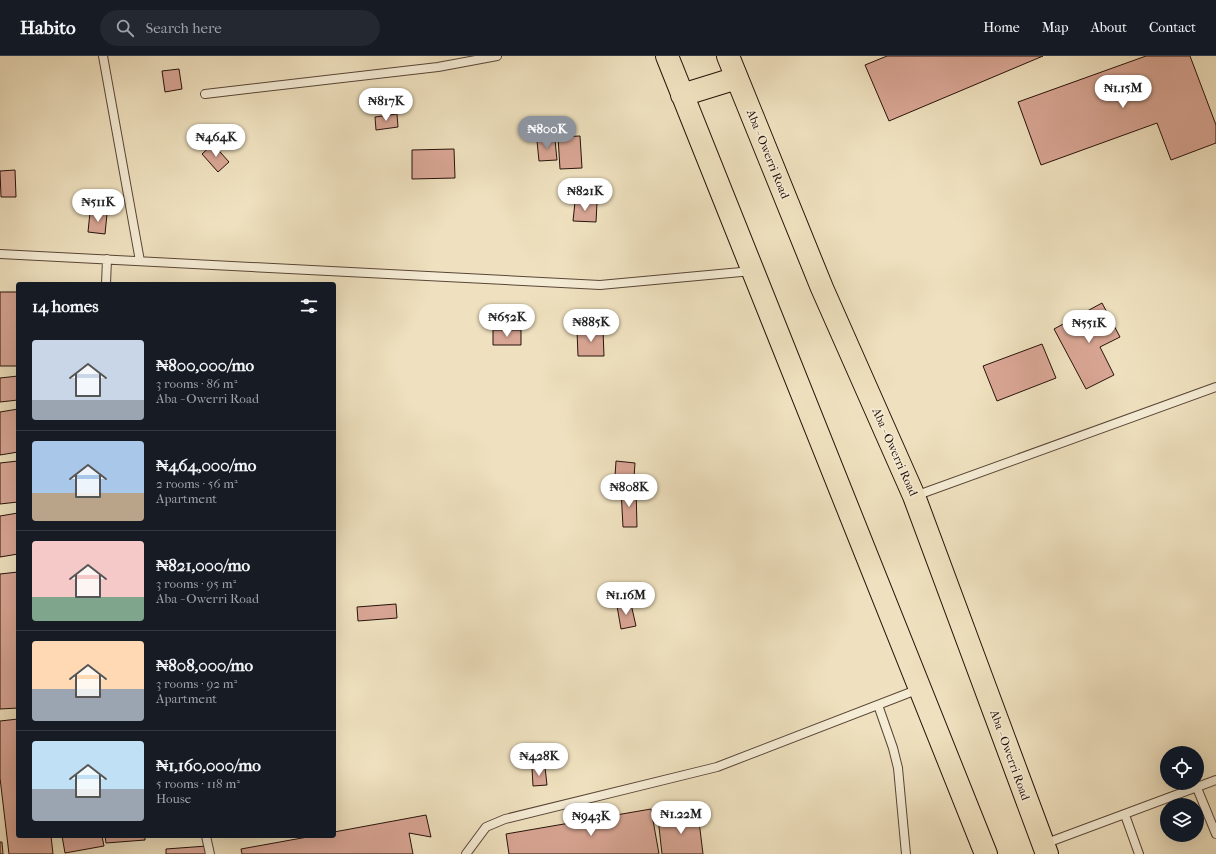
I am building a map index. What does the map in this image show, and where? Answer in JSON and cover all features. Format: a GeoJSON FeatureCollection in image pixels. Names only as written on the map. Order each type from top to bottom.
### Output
{"type":"FeatureCollection","features":[{"type":"Feature","properties":{"kind":"highway"},"geometry":{"type":"LineString","coordinates":[[667,56],[985,854]]}},
{"type":"Feature","properties":{"kind":"highway","name":"Aba - Owerri Road"},"geometry":{"type":"LineString","coordinates":[[728,56],[822,288],[914,496],[1045,849]]}},
{"type":"Feature","properties":{"kind":"highway"},"geometry":{"type":"LineString","coordinates":[[682,95],[737,78]]}},
{"type":"Feature","properties":{"kind":"lane"},"geometry":{"type":"LineString","coordinates":[[103,56],[140,261]]}},
{"type":"Feature","properties":{"kind":"lane"},"geometry":{"type":"LineString","coordinates":[[205,94],[438,67],[497,56]]}},
{"type":"Feature","properties":{"kind":"lane"},"geometry":{"type":"LineString","coordinates":[[0,254],[600,286],[753,271]]}},
{"type":"Feature","properties":{"kind":"lane"},"geometry":{"type":"LineString","coordinates":[[106,282],[107,259]]}},
{"type":"Feature","properties":{"kind":"lane"},"geometry":{"type":"LineString","coordinates":[[914,496],[1216,387]]}},
{"type":"Feature","properties":{"kind":"lane"},"geometry":{"type":"LineString","coordinates":[[466,854],[486,828],[505,819],[717,767],[920,688]]}},
{"type":"Feature","properties":{"kind":"lane"},"geometry":{"type":"LineString","coordinates":[[878,705],[893,748],[898,768],[906,854]]}},
{"type":"Feature","properties":{"kind":"lane"},"geometry":{"type":"LineString","coordinates":[[1204,785],[1216,780]]}},
{"type":"Feature","properties":{"kind":"lane"},"geometry":{"type":"LineString","coordinates":[[1045,849],[1125,815],[1192,790]]}},
{"type":"Feature","properties":{"kind":"lane"},"geometry":{"type":"LineString","coordinates":[[1198,790],[1216,834]]}},
{"type":"Feature","properties":{"kind":"lane"},"geometry":{"type":"LineString","coordinates":[[1125,815],[1139,854]]}},
{"type":"Feature","properties":{"kind":"lane"},"geometry":{"type":"LineString","coordinates":[[206,838],[210,854]]}},
{"type":"Feature","properties":{"kind":"building"},"geometry":{"type":"Polygon","coordinates":[[[887,56],[1043,56],[889,121],[865,65],[887,56]]]}},
{"type":"Feature","properties":{"kind":"building"},"geometry":{"type":"Polygon","coordinates":[[[1146,56],[1190,56],[1216,125],[1216,143],[1171,160],[1157,123],[1041,165],[1018,102],[1146,56]]]}},
{"type":"Feature","properties":{"kind":"building"},"geometry":{"type":"Polygon","coordinates":[[[179,69],[182,89],[165,92],[162,71],[179,69]]]}},
{"type":"Feature","properties":{"kind":"building"},"geometry":{"type":"Polygon","coordinates":[[[397,114],[398,127],[376,130],[375,117],[397,114]]]}},
{"type":"Feature","properties":{"kind":"building"},"geometry":{"type":"Polygon","coordinates":[[[580,136],[582,168],[560,169],[558,137],[580,136]]]}},
{"type":"Feature","properties":{"kind":"building"},"geometry":{"type":"Polygon","coordinates":[[[555,140],[557,160],[539,161],[537,141],[555,140]]]}},
{"type":"Feature","properties":{"kind":"building"},"geometry":{"type":"Polygon","coordinates":[[[213,144],[229,162],[218,172],[202,154],[213,144]]]}},
{"type":"Feature","properties":{"kind":"building"},"geometry":{"type":"Polygon","coordinates":[[[454,149],[455,178],[412,179],[412,150],[454,149]]]}},
{"type":"Feature","properties":{"kind":"building"},"geometry":{"type":"Polygon","coordinates":[[[15,170],[16,197],[1,197],[0,171],[15,170]]]}},
{"type":"Feature","properties":{"kind":"building"},"geometry":{"type":"Polygon","coordinates":[[[575,202],[597,203],[596,222],[573,221],[575,202]]]}},
{"type":"Feature","properties":{"kind":"building"},"geometry":{"type":"Polygon","coordinates":[[[90,212],[107,214],[105,234],[88,232],[90,212]]]}},
{"type":"Feature","properties":{"kind":"building"},"geometry":{"type":"Polygon","coordinates":[[[0,292],[16,292],[16,366],[0,366],[0,292]]]}},
{"type":"Feature","properties":{"kind":"building"},"geometry":{"type":"Polygon","coordinates":[[[1102,303],[1120,337],[1100,347],[1114,375],[1086,389],[1054,329],[1102,303]]]}},
{"type":"Feature","properties":{"kind":"building"},"geometry":{"type":"Polygon","coordinates":[[[493,330],[521,330],[521,345],[493,345],[493,330]]]}},
{"type":"Feature","properties":{"kind":"building"},"geometry":{"type":"Polygon","coordinates":[[[603,330],[604,356],[578,356],[577,331],[603,330]]]}},
{"type":"Feature","properties":{"kind":"building"},"geometry":{"type":"Polygon","coordinates":[[[1042,344],[1056,378],[997,401],[983,366],[1042,344]]]}},
{"type":"Feature","properties":{"kind":"building"},"geometry":{"type":"Polygon","coordinates":[[[16,376],[16,400],[0,402],[0,378],[16,376]]]}},
{"type":"Feature","properties":{"kind":"building"},"geometry":{"type":"Polygon","coordinates":[[[16,409],[16,452],[0,455],[0,412],[16,409]]]}},
{"type":"Feature","properties":{"kind":"building"},"geometry":{"type":"Polygon","coordinates":[[[16,461],[16,502],[0,504],[0,463],[16,461]]]}},
{"type":"Feature","properties":{"kind":"building"},"geometry":{"type":"Polygon","coordinates":[[[616,461],[635,463],[634,477],[615,476],[616,461]]]}},
{"type":"Feature","properties":{"kind":"building"},"geometry":{"type":"Polygon","coordinates":[[[621,489],[636,489],[637,527],[623,527],[621,489]]]}},
{"type":"Feature","properties":{"kind":"building"},"geometry":{"type":"Polygon","coordinates":[[[16,513],[16,554],[0,557],[0,516],[16,513]]]}},
{"type":"Feature","properties":{"kind":"building"},"geometry":{"type":"Polygon","coordinates":[[[16,572],[16,708],[0,709],[0,574],[16,572]]]}},
{"type":"Feature","properties":{"kind":"building"},"geometry":{"type":"Polygon","coordinates":[[[396,604],[397,618],[358,621],[357,607],[396,604]]]}},
{"type":"Feature","properties":{"kind":"building"},"geometry":{"type":"Polygon","coordinates":[[[631,604],[636,626],[621,629],[617,606],[631,604]]]}},
{"type":"Feature","properties":{"kind":"building"},"geometry":{"type":"Polygon","coordinates":[[[16,719],[16,838],[51,838],[53,854],[9,854],[0,778],[0,721],[16,719]]]}},
{"type":"Feature","properties":{"kind":"building"},"geometry":{"type":"Polygon","coordinates":[[[545,767],[547,785],[533,786],[532,768],[545,767]]]}},
{"type":"Feature","properties":{"kind":"building"},"geometry":{"type":"Polygon","coordinates":[[[651,809],[659,854],[509,854],[506,834],[651,809]]]}},
{"type":"Feature","properties":{"kind":"building"},"geometry":{"type":"Polygon","coordinates":[[[698,813],[703,854],[662,854],[658,818],[698,813]]]}},
{"type":"Feature","properties":{"kind":"building"},"geometry":{"type":"Polygon","coordinates":[[[426,815],[431,837],[409,833],[413,854],[242,854],[241,849],[302,838],[336,838],[336,832],[426,815]]]}},
{"type":"Feature","properties":{"kind":"building"},"geometry":{"type":"Polygon","coordinates":[[[62,838],[102,838],[104,846],[65,853],[62,838]]]}},
{"type":"Feature","properties":{"kind":"building"},"geometry":{"type":"Polygon","coordinates":[[[105,838],[145,838],[145,840],[106,843],[105,838]]]}},
{"type":"Feature","properties":{"kind":"building"},"geometry":{"type":"Polygon","coordinates":[[[0,842],[2,842],[3,854],[0,854],[0,842]]]}},
{"type":"Feature","properties":{"kind":"building"},"geometry":{"type":"Polygon","coordinates":[[[207,846],[207,854],[166,854],[166,849],[207,846]]]}}]}
